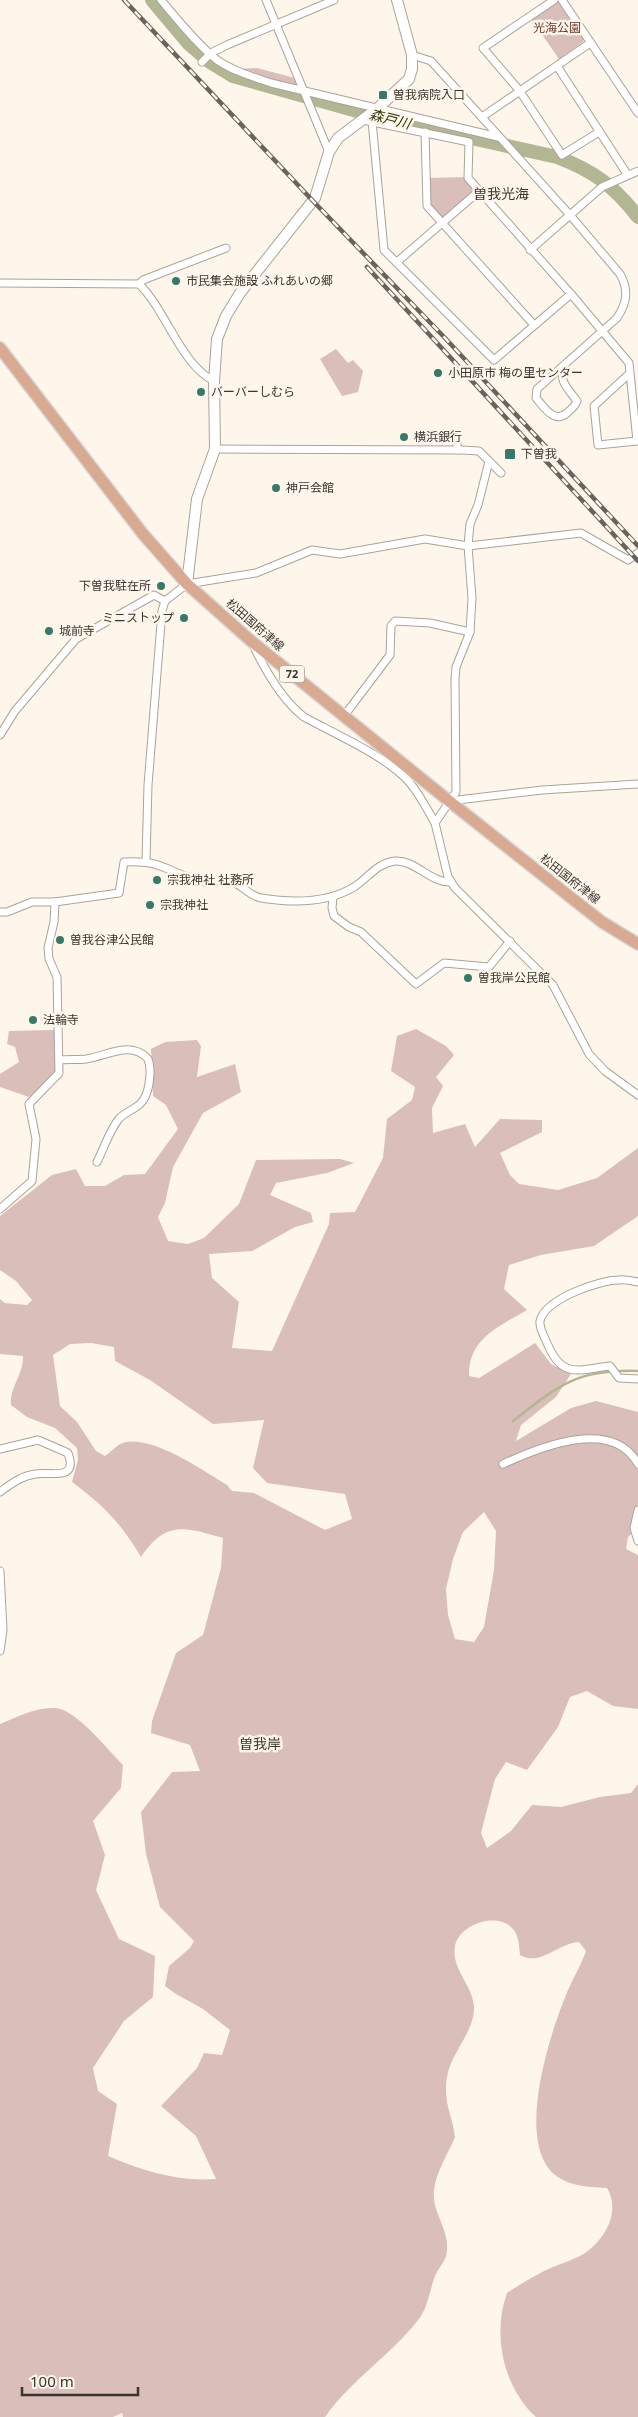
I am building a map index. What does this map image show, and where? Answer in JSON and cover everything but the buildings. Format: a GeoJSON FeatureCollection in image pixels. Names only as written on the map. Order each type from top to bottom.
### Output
{"type":"FeatureCollection","features":[{"type":"Feature","properties":{"kind":"main road"},"geometry":{"type":"LineString","coordinates":[[187,584],[197,499],[215,449],[214,381],[217,339],[226,316],[240,293],[315,198],[329,152],[338,138],[367,121],[408,79],[412,69],[412,55],[398,0]]}},
{"type":"Feature","properties":{"kind":"main road","name":"松田国府津線"},"geometry":{"type":"LineString","coordinates":[[0,348],[143,534],[187,584],[250,640],[449,801],[602,922],[638,944]]}},
{"type":"Feature","properties":{"kind":"street"},"geometry":{"type":"LineString","coordinates":[[161,0],[210,54],[227,66],[245,74],[305,91],[501,139]]}},
{"type":"Feature","properties":{"kind":"street"},"geometry":{"type":"LineString","coordinates":[[266,0],[329,152]]}},
{"type":"Feature","properties":{"kind":"street"},"geometry":{"type":"LineString","coordinates":[[202,62],[210,54],[334,0]]}},
{"type":"Feature","properties":{"kind":"street"},"geometry":{"type":"LineString","coordinates":[[554,0],[483,48],[520,90],[562,155],[599,132]]}},
{"type":"Feature","properties":{"kind":"street"},"geometry":{"type":"LineString","coordinates":[[562,0],[638,113]]}},
{"type":"Feature","properties":{"kind":"street"},"geometry":{"type":"LineString","coordinates":[[482,117],[590,43]]}},
{"type":"Feature","properties":{"kind":"street"},"geometry":{"type":"LineString","coordinates":[[412,55],[431,61],[570,215],[620,274],[626,285],[624,307],[603,331],[537,388],[536,398],[553,416],[557,417],[562,417],[576,405],[577,401],[563,384],[562,372],[565,364]]}},
{"type":"Feature","properties":{"kind":"street"},"geometry":{"type":"LineString","coordinates":[[557,66],[627,174]]}},
{"type":"Feature","properties":{"kind":"street"},"geometry":{"type":"LineString","coordinates":[[571,294],[494,360],[384,250],[367,121],[468,142],[468,178],[571,294],[629,364],[630,373],[636,441],[598,444],[594,406],[630,373]]}},
{"type":"Feature","properties":{"kind":"street"},"geometry":{"type":"LineString","coordinates":[[425,132],[427,206],[534,325]]}},
{"type":"Feature","properties":{"kind":"street"},"geometry":{"type":"LineString","coordinates":[[530,250],[604,186],[627,174],[638,171]]}},
{"type":"Feature","properties":{"kind":"street"},"geometry":{"type":"LineString","coordinates":[[396,262],[479,191]]}},
{"type":"Feature","properties":{"kind":"street"},"geometry":{"type":"LineString","coordinates":[[0,283],[139,284],[143,280],[226,248]]}},
{"type":"Feature","properties":{"kind":"street"},"geometry":{"type":"LineString","coordinates":[[139,284],[148,293],[185,354],[214,381]]}},
{"type":"Feature","properties":{"kind":"street"},"geometry":{"type":"LineString","coordinates":[[456,440],[458,450]]}},
{"type":"Feature","properties":{"kind":"street"},"geometry":{"type":"LineString","coordinates":[[215,449],[479,451],[501,472]]}},
{"type":"Feature","properties":{"kind":"street"},"geometry":{"type":"LineString","coordinates":[[435,823],[456,792],[455,679],[456,667],[470,632],[472,598],[468,546],[470,524],[478,505],[489,461]]}},
{"type":"Feature","properties":{"kind":"street"},"geometry":{"type":"LineString","coordinates":[[146,861],[148,785],[162,611],[165,601],[187,584],[256,573],[312,550],[340,554],[425,539],[468,546],[581,533],[628,560],[638,553]]}},
{"type":"Feature","properties":{"kind":"street"},"geometry":{"type":"LineString","coordinates":[[0,736],[15,711],[76,639],[154,595],[165,601]]}},
{"type":"Feature","properties":{"kind":"street"},"geometry":{"type":"LineString","coordinates":[[344,716],[390,655],[391,626],[395,621],[430,623],[470,632]]}},
{"type":"Feature","properties":{"kind":"street"},"geometry":{"type":"LineString","coordinates":[[250,640],[262,665],[294,709],[304,717],[384,761],[405,778],[423,802],[435,823],[451,882],[460,894],[553,985],[589,1054],[605,1071],[638,1095]]}},
{"type":"Feature","properties":{"kind":"street"},"geometry":{"type":"LineString","coordinates":[[449,801],[542,790],[638,784]]}},
{"type":"Feature","properties":{"kind":"street"},"geometry":{"type":"LineString","coordinates":[[0,912],[7,912],[32,902],[55,902],[119,893],[124,862],[146,861],[168,867],[195,880],[219,879],[236,883],[259,898],[311,901],[333,897],[354,887],[380,865],[396,861],[412,865],[440,881],[451,882]]}},
{"type":"Feature","properties":{"kind":"street"},"geometry":{"type":"LineString","coordinates":[[333,897],[332,908],[334,916],[349,927],[361,932],[416,984],[444,963],[489,967],[510,941]]}},
{"type":"Feature","properties":{"kind":"street"},"geometry":{"type":"LineString","coordinates":[[0,1209],[32,1181],[36,1139],[29,1104],[59,1073],[57,977],[49,959],[48,948],[54,922],[55,902]]}},
{"type":"Feature","properties":{"kind":"street"},"geometry":{"type":"LineString","coordinates":[[59,1060],[86,1059],[125,1050],[138,1050],[148,1059],[150,1076],[145,1096],[140,1104],[123,1114],[117,1122],[97,1162]]}},
{"type":"Feature","properties":{"kind":"street"},"geometry":{"type":"LineString","coordinates":[[638,1282],[610,1281],[576,1291],[561,1298],[548,1309],[541,1319],[540,1326],[554,1359],[561,1366],[576,1370],[610,1366],[616,1376],[638,1379]]}},
{"type":"Feature","properties":{"kind":"street"},"geometry":{"type":"LineString","coordinates":[[503,1464],[533,1449],[596,1438],[618,1444],[632,1454],[638,1464]]}},
{"type":"Feature","properties":{"kind":"street"},"geometry":{"type":"LineString","coordinates":[[0,1449],[38,1440],[68,1453],[70,1467],[64,1473],[56,1475],[37,1473],[20,1478],[0,1492]]}},
{"type":"Feature","properties":{"kind":"street"},"geometry":{"type":"LineString","coordinates":[[638,1510],[634,1528],[638,1541]]}},
{"type":"Feature","properties":{"kind":"street"},"geometry":{"type":"LineString","coordinates":[[0,1571],[4,1630],[0,1652]]}},
{"type":"Feature","properties":{"kind":"green space","name":"光海公園"},"geometry":{"type":"Polygon","coordinates":[[[555,0],[559,1],[584,39],[583,42],[559,59],[530,17],[555,0]]]}},
{"type":"Feature","properties":{"kind":"green space"},"geometry":{"type":"Polygon","coordinates":[[[257,68],[295,78],[299,87],[272,81],[238,69],[257,68]]]}},
{"type":"Feature","properties":{"kind":"green space"},"geometry":{"type":"Polygon","coordinates":[[[466,177],[477,191],[441,221],[429,205],[428,178],[466,177]]]}},
{"type":"Feature","properties":{"kind":"green space"},"geometry":{"type":"Polygon","coordinates":[[[336,349],[348,363],[353,360],[363,371],[358,392],[342,396],[320,359],[336,349]]]}},
{"type":"Feature","properties":{"kind":"green space"},"geometry":{"type":"Polygon","coordinates":[[[416,1029],[446,1046],[454,1055],[436,1077],[443,1086],[432,1108],[433,1133],[465,1124],[475,1147],[500,1119],[542,1120],[542,1132],[500,1153],[510,1175],[519,1184],[558,1190],[597,1178],[638,1148],[638,1216],[594,1246],[541,1255],[509,1265],[504,1289],[527,1310],[487,1335],[474,1352],[470,1363],[469,1376],[479,1378],[535,1343],[551,1364],[571,1374],[556,1397],[521,1425],[516,1441],[571,1408],[596,1401],[638,1412],[638,1527],[628,1537],[626,1549],[638,1555],[638,1709],[613,1706],[587,1691],[570,1697],[558,1727],[527,1770],[506,1762],[495,1779],[481,1833],[487,1848],[511,1831],[532,1805],[561,1807],[600,1797],[631,1793],[638,1784],[638,2417],[536,2417],[515,2391],[508,2375],[501,2342],[501,2325],[507,2293],[544,2271],[576,2258],[588,2250],[603,2235],[611,2217],[612,2207],[607,2188],[570,2183],[549,2168],[539,2149],[536,2124],[538,2097],[550,2042],[566,1994],[586,1951],[579,1942],[571,1943],[542,1956],[527,1958],[520,1955],[516,1933],[511,1927],[496,1921],[487,1921],[478,1923],[463,1932],[455,1946],[456,1962],[470,1991],[474,2006],[471,2025],[453,2059],[447,2077],[447,2102],[455,2137],[434,2187],[435,2205],[447,2243],[446,2256],[435,2276],[427,2304],[419,2319],[347,2391],[325,2417],[123,2417],[122,2413],[113,2417],[0,2417],[0,1724],[41,1709],[55,1708],[63,1710],[82,1723],[123,1765],[121,1788],[93,1821],[105,1855],[96,1890],[119,1939],[155,1956],[153,1997],[124,2021],[93,2068],[98,2091],[117,2104],[108,2156],[134,2166],[175,2177],[216,2179],[196,2136],[161,2106],[197,2068],[204,2053],[222,2055],[230,2030],[203,2009],[165,1986],[169,1966],[190,1948],[194,1941],[160,1907],[146,1854],[141,1812],[172,1772],[200,1771],[190,1745],[151,1733],[152,1721],[176,1653],[203,1635],[221,1568],[223,1538],[187,1529],[168,1532],[150,1545],[141,1557],[111,1516],[94,1499],[72,1482],[78,1460],[77,1448],[55,1428],[27,1417],[11,1405],[12,1392],[21,1370],[23,1356],[0,1354],[0,1299],[5,1303],[27,1305],[32,1300],[16,1281],[0,1270],[0,1216],[52,1175],[76,1169],[85,1186],[105,1186],[124,1175],[145,1174],[178,1129],[166,1105],[153,1096],[151,1049],[165,1042],[197,1040],[201,1046],[197,1077],[235,1064],[241,1092],[203,1113],[173,1167],[165,1203],[158,1217],[168,1241],[188,1244],[204,1238],[239,1204],[256,1160],[340,1159],[354,1163],[327,1173],[276,1183],[270,1195],[311,1213],[313,1222],[295,1227],[252,1251],[209,1254],[212,1278],[239,1302],[232,1348],[272,1351],[329,1224],[330,1213],[355,1212],[383,1158],[387,1119],[412,1100],[415,1087],[391,1071],[397,1036],[416,1029]],[[91,1343],[70,1344],[53,1355],[60,1406],[77,1422],[96,1451],[105,1456],[120,1444],[131,1441],[145,1443],[175,1454],[190,1462],[227,1485],[232,1491],[254,1493],[325,1530],[352,1519],[345,1494],[267,1483],[253,1468],[264,1420],[213,1424],[150,1380],[115,1361],[114,1347],[91,1343]],[[484,1512],[463,1532],[453,1559],[446,1589],[448,1615],[455,1639],[474,1642],[484,1627],[494,1570],[496,1531],[484,1512]]]}},
{"type":"Feature","properties":{"kind":"green space"},"geometry":{"type":"Polygon","coordinates":[[[54,1030],[57,1072],[29,1097],[0,1087],[0,1074],[19,1062],[15,1047],[7,1044],[9,1031],[54,1030]]]}},
{"type":"Feature","properties":{"kind":"waterway","name":"森戸川"},"geometry":{"type":"LineString","coordinates":[[152,0],[189,44],[210,62],[233,76],[382,118],[557,157],[593,174],[612,188],[638,217]]}},
{"type":"Feature","properties":{"kind":"waterway"},"geometry":{"type":"LineString","coordinates":[[513,1421],[557,1389],[584,1376],[617,1371],[638,1371]]}},
{"type":"Feature","properties":{"kind":"railway"},"geometry":{"type":"LineString","coordinates":[[124,0],[445,338],[638,546]]}},
{"type":"Feature","properties":{"kind":"railway"},"geometry":{"type":"LineString","coordinates":[[367,267],[638,561]]}},
{"type":"Feature","properties":{"kind":"place","name":"曽我病院入口"},"geometry":{"type":"Point","coordinates":[383,95]}},
{"type":"Feature","properties":{"kind":"place","name":"市民集会施設 ふれあいの郷"},"geometry":{"type":"Point","coordinates":[176,281]}},
{"type":"Feature","properties":{"kind":"place","name":"小田原市 梅の里センター"},"geometry":{"type":"Point","coordinates":[438,373]}},
{"type":"Feature","properties":{"kind":"place","name":"バーバーしむら"},"geometry":{"type":"Point","coordinates":[201,392]}},
{"type":"Feature","properties":{"kind":"place","name":"横浜銀行"},"geometry":{"type":"Point","coordinates":[404,437]}},
{"type":"Feature","properties":{"kind":"place","name":"下曽我"},"geometry":{"type":"Point","coordinates":[510,454]}},
{"type":"Feature","properties":{"kind":"place","name":"神戸会館"},"geometry":{"type":"Point","coordinates":[276,488]}},
{"type":"Feature","properties":{"kind":"place","name":"下曽我駐在所"},"geometry":{"type":"Point","coordinates":[161,586]}},
{"type":"Feature","properties":{"kind":"place","name":"ミニストップ"},"geometry":{"type":"Point","coordinates":[184,618]}},
{"type":"Feature","properties":{"kind":"place","name":"城前寺"},"geometry":{"type":"Point","coordinates":[49,631]}},
{"type":"Feature","properties":{"kind":"place","name":"宗我神社 社務所"},"geometry":{"type":"Point","coordinates":[157,880]}},
{"type":"Feature","properties":{"kind":"place","name":"宗我神社"},"geometry":{"type":"Point","coordinates":[150,905]}},
{"type":"Feature","properties":{"kind":"place","name":"曽我谷津公民館"},"geometry":{"type":"Point","coordinates":[60,940]}},
{"type":"Feature","properties":{"kind":"place","name":"曽我岸公民館"},"geometry":{"type":"Point","coordinates":[468,978]}},
{"type":"Feature","properties":{"kind":"place","name":"法輪寺"},"geometry":{"type":"Point","coordinates":[33,1020]}},
{"type":"Feature","properties":{"kind":"district","name":"曽我光海"},"geometry":{"type":"Point","coordinates":[501,194]}},
{"type":"Feature","properties":{"kind":"district","name":"曽我岸"},"geometry":{"type":"Point","coordinates":[260,1744]}}]}
